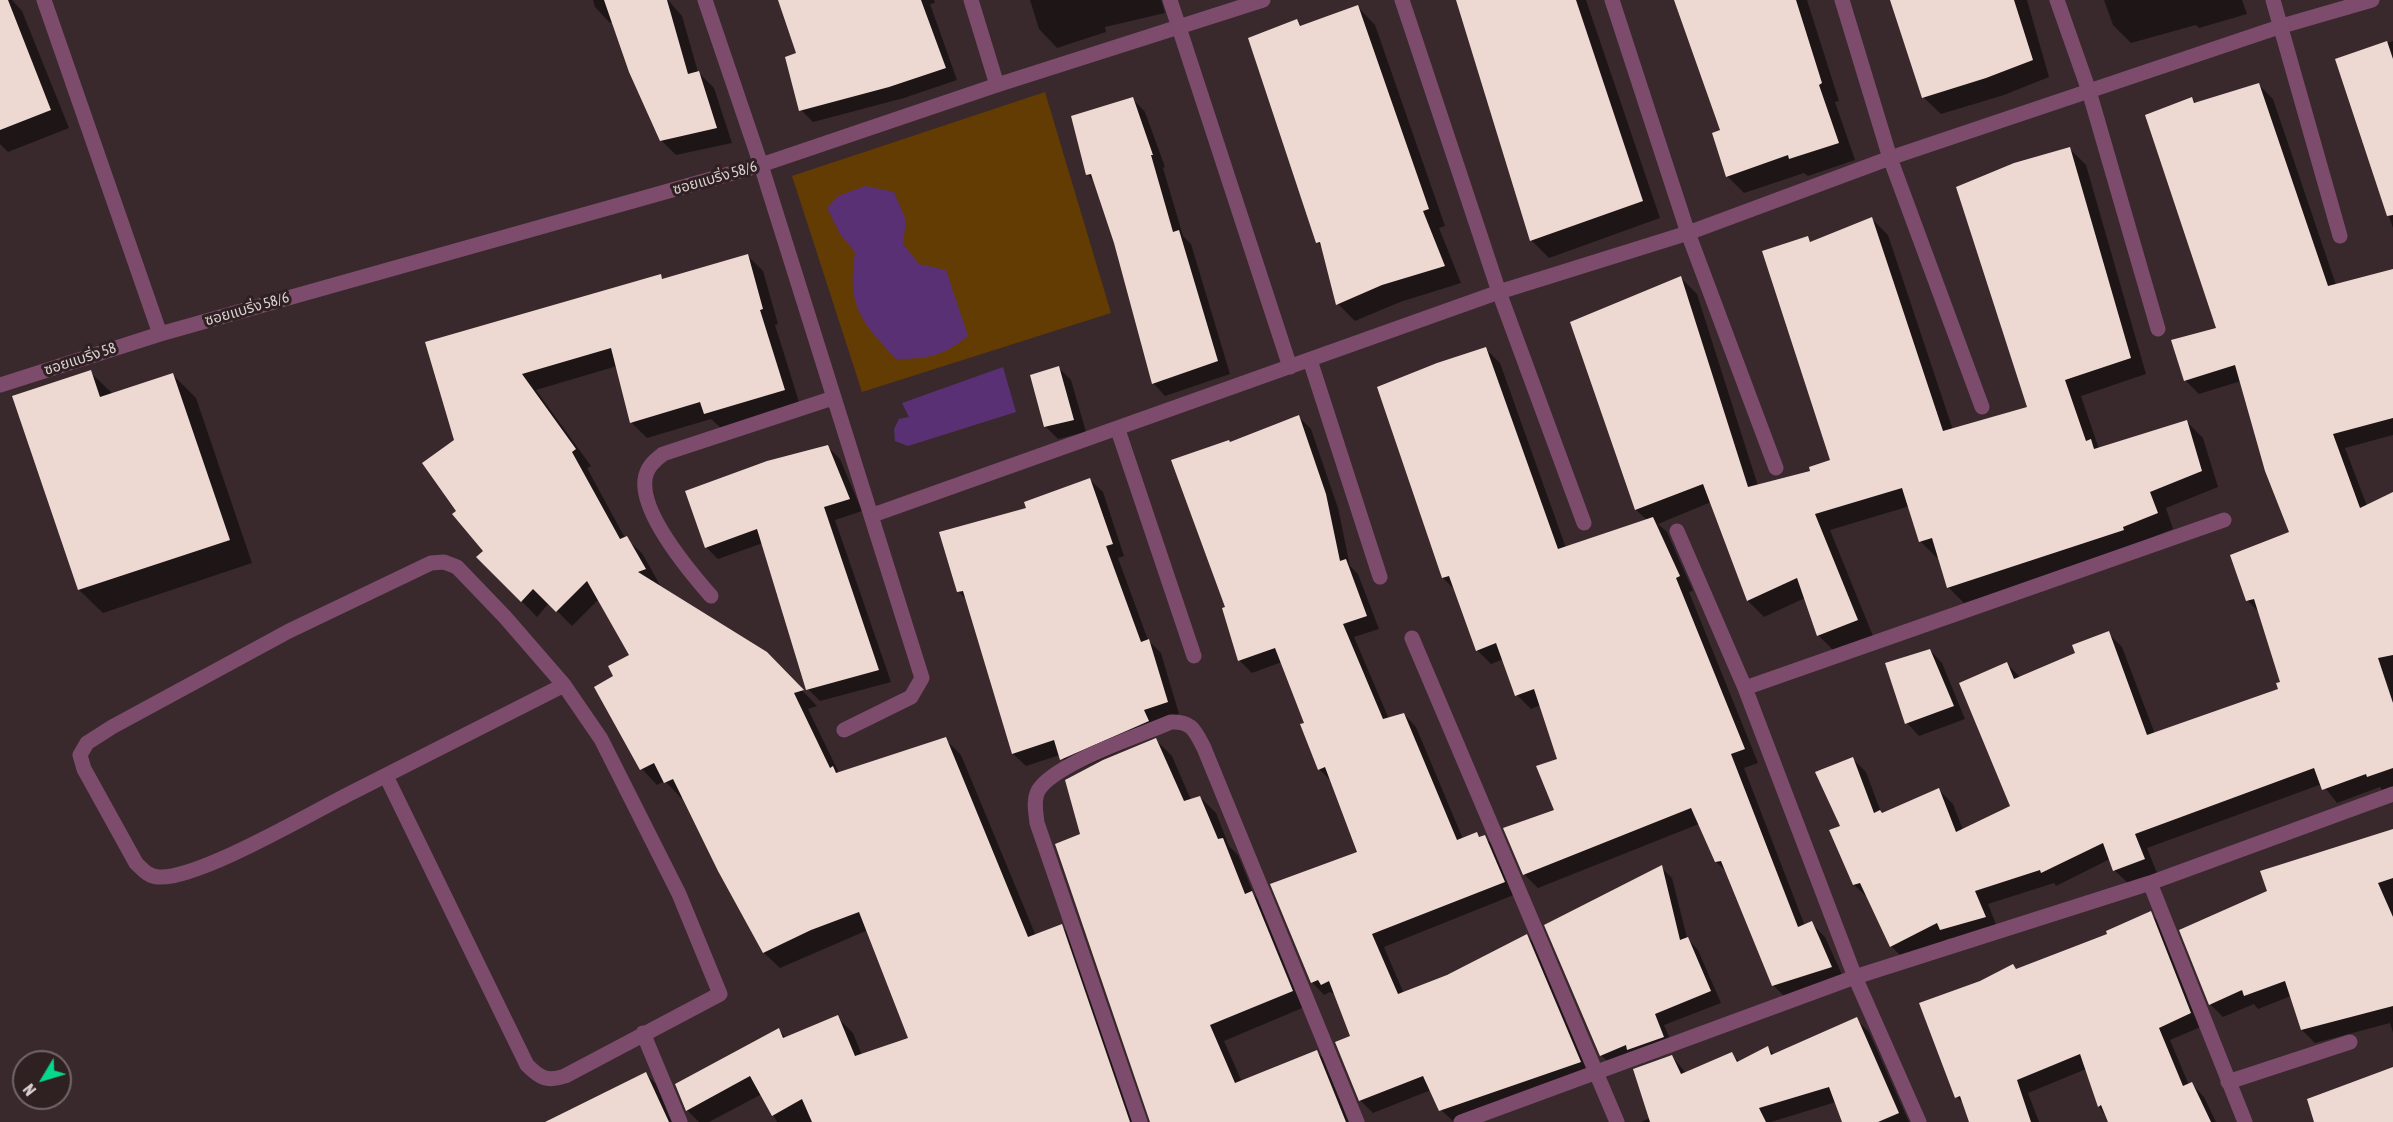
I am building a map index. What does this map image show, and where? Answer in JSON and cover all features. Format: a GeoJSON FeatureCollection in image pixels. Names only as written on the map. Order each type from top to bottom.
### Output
{"type":"FeatureCollection","features":[{"type":"Feature","properties":{"kind":"street"},"geometry":{"type":"LineString","coordinates":[[44,0],[160,334]]}},
{"type":"Feature","properties":{"kind":"street"},"geometry":{"type":"LineString","coordinates":[[705,0],[761,165],[833,398],[873,515],[922,678],[911,697],[844,730]]}},
{"type":"Feature","properties":{"kind":"street"},"geometry":{"type":"LineString","coordinates":[[971,0],[997,85]]}},
{"type":"Feature","properties":{"kind":"street"},"geometry":{"type":"LineString","coordinates":[[1170,0],[1290,367]]}},
{"type":"Feature","properties":{"kind":"street","name":"ซอยแบริ่ง 58/6"},"geometry":{"type":"LineString","coordinates":[[160,334],[761,165],[997,85],[1263,0]]}},
{"type":"Feature","properties":{"kind":"street"},"geometry":{"type":"LineString","coordinates":[[1402,0],[1499,292],[1584,523]]}},
{"type":"Feature","properties":{"kind":"street"},"geometry":{"type":"LineString","coordinates":[[1612,0],[1688,233],[1776,468]]}},
{"type":"Feature","properties":{"kind":"street"},"geometry":{"type":"LineString","coordinates":[[1842,0],[1890,158],[1982,407]]}},
{"type":"Feature","properties":{"kind":"street"},"geometry":{"type":"LineString","coordinates":[[2057,0],[2089,91],[2158,328]]}},
{"type":"Feature","properties":{"kind":"street"},"geometry":{"type":"LineString","coordinates":[[2273,0],[2340,236]]}},
{"type":"Feature","properties":{"kind":"street"},"geometry":{"type":"LineString","coordinates":[[873,515],[1118,430],[1499,292],[1688,233],[1890,158],[2282,26],[2372,0]]}},
{"type":"Feature","properties":{"kind":"street","name":"ซอยแบริ่ง 58"},"geometry":{"type":"LineString","coordinates":[[0,385],[160,334]]}},
{"type":"Feature","properties":{"kind":"street"},"geometry":{"type":"LineString","coordinates":[[1310,360],[1380,577]]}},
{"type":"Feature","properties":{"kind":"street"},"geometry":{"type":"LineString","coordinates":[[711,596],[677,556],[649,502],[645,480],[651,464],[663,454],[833,398]]}},
{"type":"Feature","properties":{"kind":"street"},"geometry":{"type":"LineString","coordinates":[[1118,430],[1194,656]]}},
{"type":"Feature","properties":{"kind":"street"},"geometry":{"type":"LineString","coordinates":[[1745,688],[2224,520]]}},
{"type":"Feature","properties":{"kind":"street"},"geometry":{"type":"LineString","coordinates":[[1677,531],[1745,688],[1856,977],[1918,1122]]}},
{"type":"Feature","properties":{"kind":"street"},"geometry":{"type":"LineString","coordinates":[[386,776],[527,1065],[540,1078],[554,1080],[565,1076],[720,994],[679,894],[607,750],[564,686],[505,616],[457,567],[444,562],[431,563],[289,631],[112,727],[87,743],[80,755],[84,769],[136,863],[147,874],[158,877],[174,875],[218,859],[564,686]]}},
{"type":"Feature","properties":{"kind":"street"},"geometry":{"type":"LineString","coordinates":[[1412,638],[1617,1122]]}},
{"type":"Feature","properties":{"kind":"street"},"geometry":{"type":"LineString","coordinates":[[1140,1122],[1037,824],[1035,805],[1038,792],[1049,778],[1171,722],[1185,722],[1194,728],[1204,748],[1357,1122]]}},
{"type":"Feature","properties":{"kind":"street"},"geometry":{"type":"LineString","coordinates":[[1461,1122],[1856,977],[2150,884],[2393,794]]}},
{"type":"Feature","properties":{"kind":"street"},"geometry":{"type":"LineString","coordinates":[[2150,884],[2245,1122]]}},
{"type":"Feature","properties":{"kind":"street"},"geometry":{"type":"LineString","coordinates":[[643,1033],[680,1122]]}},
{"type":"Feature","properties":{"kind":"street"},"geometry":{"type":"LineString","coordinates":[[2228,1082],[2350,1042]]}},
{"type":"Feature","properties":{"kind":"shaded area"},"geometry":{"type":"Polygon","coordinates":[[[1045,92],[1111,313],[862,392],[792,176],[1045,92]]]}},
{"type":"Feature","properties":{"kind":"shaded area"},"geometry":{"type":"Polygon","coordinates":[[[865,186],[894,192],[906,220],[903,244],[919,264],[946,270],[968,336],[943,352],[926,357],[896,359],[873,334],[859,312],[853,286],[855,252],[840,234],[827,208],[838,196],[865,186]]]}},
{"type":"Feature","properties":{"kind":"shaded area"},"geometry":{"type":"Polygon","coordinates":[[[1003,367],[1016,412],[908,446],[895,441],[894,429],[899,419],[909,417],[902,403],[1003,367]]]}},
{"type":"Feature","properties":{"kind":"building"},"geometry":{"type":"Polygon","coordinates":[[[0,0],[8,0],[51,110],[0,130],[0,0]]]}},
{"type":"Feature","properties":{"kind":"building"},"geometry":{"type":"Polygon","coordinates":[[[604,0],[667,0],[688,74],[699,71],[717,128],[660,141],[629,72],[604,0]]]}},
{"type":"Feature","properties":{"kind":"building"},"geometry":{"type":"Polygon","coordinates":[[[778,0],[921,0],[946,68],[889,87],[799,111],[785,57],[796,53],[778,0]]]}},
{"type":"Feature","properties":{"kind":"building"},"geometry":{"type":"Polygon","coordinates":[[[1456,0],[1576,0],[1643,201],[1530,241],[1456,0]]]}},
{"type":"Feature","properties":{"kind":"building"},"geometry":{"type":"Polygon","coordinates":[[[1674,0],[1796,0],[1822,83],[1819,85],[1839,143],[1789,159],[1788,155],[1726,177],[1712,133],[1720,130],[1674,0]]]}},
{"type":"Feature","properties":{"kind":"building"},"geometry":{"type":"Polygon","coordinates":[[[1890,0],[2014,0],[2033,60],[1986,78],[1922,98],[1890,0]]]}},
{"type":"Feature","properties":{"kind":"building"},"geometry":{"type":"Polygon","coordinates":[[[1358,5],[1429,209],[1423,211],[1445,266],[1382,285],[1336,305],[1320,242],[1316,243],[1248,38],[1297,19],[1300,26],[1358,5]]]}},
{"type":"Feature","properties":{"kind":"building"},"geometry":{"type":"Polygon","coordinates":[[[2387,41],[2393,59],[2393,215],[2387,216],[2335,59],[2387,41]]]}},
{"type":"Feature","properties":{"kind":"building"},"geometry":{"type":"Polygon","coordinates":[[[2259,83],[2328,286],[2393,269],[2393,418],[2333,434],[2360,508],[2393,492],[2393,655],[2378,658],[2393,703],[2393,768],[2367,777],[2366,774],[2322,790],[2314,768],[2135,834],[2145,859],[2113,871],[2103,843],[2041,873],[2040,870],[1975,891],[1986,917],[1940,930],[1937,923],[1890,947],[1860,883],[1853,885],[1829,830],[1840,826],[1815,772],[1853,757],[1874,813],[1880,810],[1882,813],[1939,788],[1956,832],[2010,806],[1959,683],[2007,662],[2014,679],[2075,653],[2072,645],[2109,631],[2147,735],[2278,689],[2276,683],[2280,682],[2254,599],[2246,601],[2230,555],[2289,532],[2265,471],[2235,365],[2184,381],[2171,340],[2216,328],[2145,115],[2192,97],[2194,103],[2259,83]]]}},
{"type":"Feature","properties":{"kind":"building"},"geometry":{"type":"Polygon","coordinates":[[[1133,97],[1153,155],[1151,155],[1173,232],[1179,230],[1218,361],[1152,384],[1114,243],[1091,174],[1086,175],[1071,116],[1133,97]]]}},
{"type":"Feature","properties":{"kind":"building"},"geometry":{"type":"Polygon","coordinates":[[[2070,147],[2131,358],[2065,380],[2086,441],[2091,439],[2094,449],[2187,420],[2202,471],[2150,492],[2158,513],[2123,527],[2124,530],[1947,588],[1932,538],[1919,542],[1902,488],[1815,514],[1858,620],[1817,636],[1797,578],[1747,601],[1703,484],[1635,510],[1570,322],[1681,276],[1748,487],[1810,471],[1809,467],[1830,460],[1762,251],[1808,236],[1810,242],[1872,217],[1943,431],[2027,407],[1956,187],[2014,163],[2070,147]]]}},
{"type":"Feature","properties":{"kind":"building"},"geometry":{"type":"Polygon","coordinates":[[[748,254],[763,309],[760,310],[785,390],[704,414],[700,402],[630,423],[611,348],[522,374],[576,449],[572,452],[620,539],[627,536],[646,569],[638,572],[767,652],[804,690],[794,693],[830,768],[833,766],[836,773],[946,737],[1028,937],[1062,924],[1130,1122],[812,1122],[802,1099],[772,1116],[750,1076],[686,1111],[675,1084],[779,1028],[783,1038],[838,1015],[855,1056],[908,1038],[859,912],[811,930],[763,953],[718,871],[673,779],[664,783],[654,763],[640,770],[594,687],[613,676],[608,666],[629,655],[587,581],[556,612],[533,589],[521,602],[476,557],[483,551],[452,514],[456,511],[422,463],[454,440],[425,342],[661,274],[662,279],[748,254]]]}},
{"type":"Feature","properties":{"kind":"building"},"geometry":{"type":"Polygon","coordinates":[[[1486,347],[1558,549],[1653,517],[1680,576],[1676,578],[1745,749],[1731,754],[1798,927],[1812,921],[1832,967],[1772,986],[1721,861],[1715,862],[1691,808],[1523,875],[1503,828],[1554,810],[1536,766],[1557,759],[1534,689],[1515,696],[1496,643],[1476,651],[1449,576],[1442,578],[1377,387],[1437,363],[1486,347]]]}},
{"type":"Feature","properties":{"kind":"building"},"geometry":{"type":"Polygon","coordinates":[[[1059,366],[1074,420],[1044,427],[1030,375],[1059,366]]]}},
{"type":"Feature","properties":{"kind":"building"},"geometry":{"type":"Polygon","coordinates":[[[91,370],[100,397],[173,373],[230,540],[78,590],[12,396],[91,370]]]}},
{"type":"Feature","properties":{"kind":"building"},"geometry":{"type":"Polygon","coordinates":[[[1299,415],[1326,494],[1340,561],[1346,559],[1367,616],[1343,624],[1383,719],[1404,713],[1457,840],[1477,832],[1479,837],[1485,835],[1505,882],[1372,934],[1398,994],[1447,975],[1527,934],[1581,1062],[1439,1111],[1423,1076],[1359,1101],[1335,1042],[1350,1036],[1329,981],[1321,985],[1318,980],[1311,983],[1270,884],[1357,852],[1325,767],[1318,770],[1300,724],[1304,723],[1275,648],[1238,661],[1222,608],[1225,607],[1171,460],[1229,440],[1230,442],[1299,415]]]}},
{"type":"Feature","properties":{"kind":"building"},"geometry":{"type":"Polygon","coordinates":[[[828,445],[850,499],[824,507],[879,670],[806,690],[757,529],[705,548],[685,491],[767,461],[828,445]]]}},
{"type":"Feature","properties":{"kind":"building"},"geometry":{"type":"Polygon","coordinates":[[[1090,478],[1113,544],[1106,546],[1141,642],[1149,639],[1168,702],[1144,710],[1149,721],[1060,760],[1054,740],[1012,754],[963,591],[957,592],[939,532],[1026,508],[1024,502],[1090,478]]]}},
{"type":"Feature","properties":{"kind":"building"},"geometry":{"type":"Polygon","coordinates":[[[1930,649],[1954,706],[1905,724],[1885,663],[1930,649]]]}},
{"type":"Feature","properties":{"kind":"building"},"geometry":{"type":"Polygon","coordinates":[[[1156,738],[1184,801],[1200,796],[1218,839],[1223,838],[1245,894],[1252,891],[1293,991],[1210,1025],[1235,1083],[1317,1050],[1346,1122],[1150,1122],[1055,844],[1080,834],[1065,780],[1103,760],[1156,738]]]}},
{"type":"Feature","properties":{"kind":"building"},"geometry":{"type":"Polygon","coordinates":[[[2393,829],[2393,878],[2378,883],[2393,917],[2393,1006],[2301,1030],[2285,981],[2244,996],[2242,990],[2209,1005],[2179,930],[2267,891],[2260,871],[2393,829]]]}},
{"type":"Feature","properties":{"kind":"building"},"geometry":{"type":"Polygon","coordinates":[[[1662,865],[1680,940],[1688,937],[1711,991],[1655,1014],[1664,1037],[1627,1050],[1626,1045],[1600,1056],[1544,925],[1662,865]]]}},
{"type":"Feature","properties":{"kind":"building"},"geometry":{"type":"Polygon","coordinates":[[[2151,911],[2191,1013],[2159,1028],[2183,1086],[2192,1082],[2211,1122],[2108,1122],[2101,1105],[2098,1107],[2080,1054],[2017,1080],[2031,1122],[1969,1122],[1960,1096],[1955,1098],[1919,1003],[1980,981],[2013,964],[2016,969],[2107,934],[2106,931],[2151,911]]]}},
{"type":"Feature","properties":{"kind":"building"},"geometry":{"type":"Polygon","coordinates":[[[1857,1017],[1899,1113],[1878,1122],[1842,1122],[1829,1087],[1759,1108],[1766,1122],[1650,1122],[1633,1069],[1672,1055],[1681,1074],[1732,1052],[1737,1062],[1768,1046],[1771,1055],[1857,1017]]]}},
{"type":"Feature","properties":{"kind":"building"},"geometry":{"type":"Polygon","coordinates":[[[2393,1067],[2393,1122],[2314,1122],[2307,1099],[2393,1067]]]}},
{"type":"Feature","properties":{"kind":"building"},"geometry":{"type":"Polygon","coordinates":[[[646,1072],[669,1122],[545,1122],[646,1072]]]}}]}
